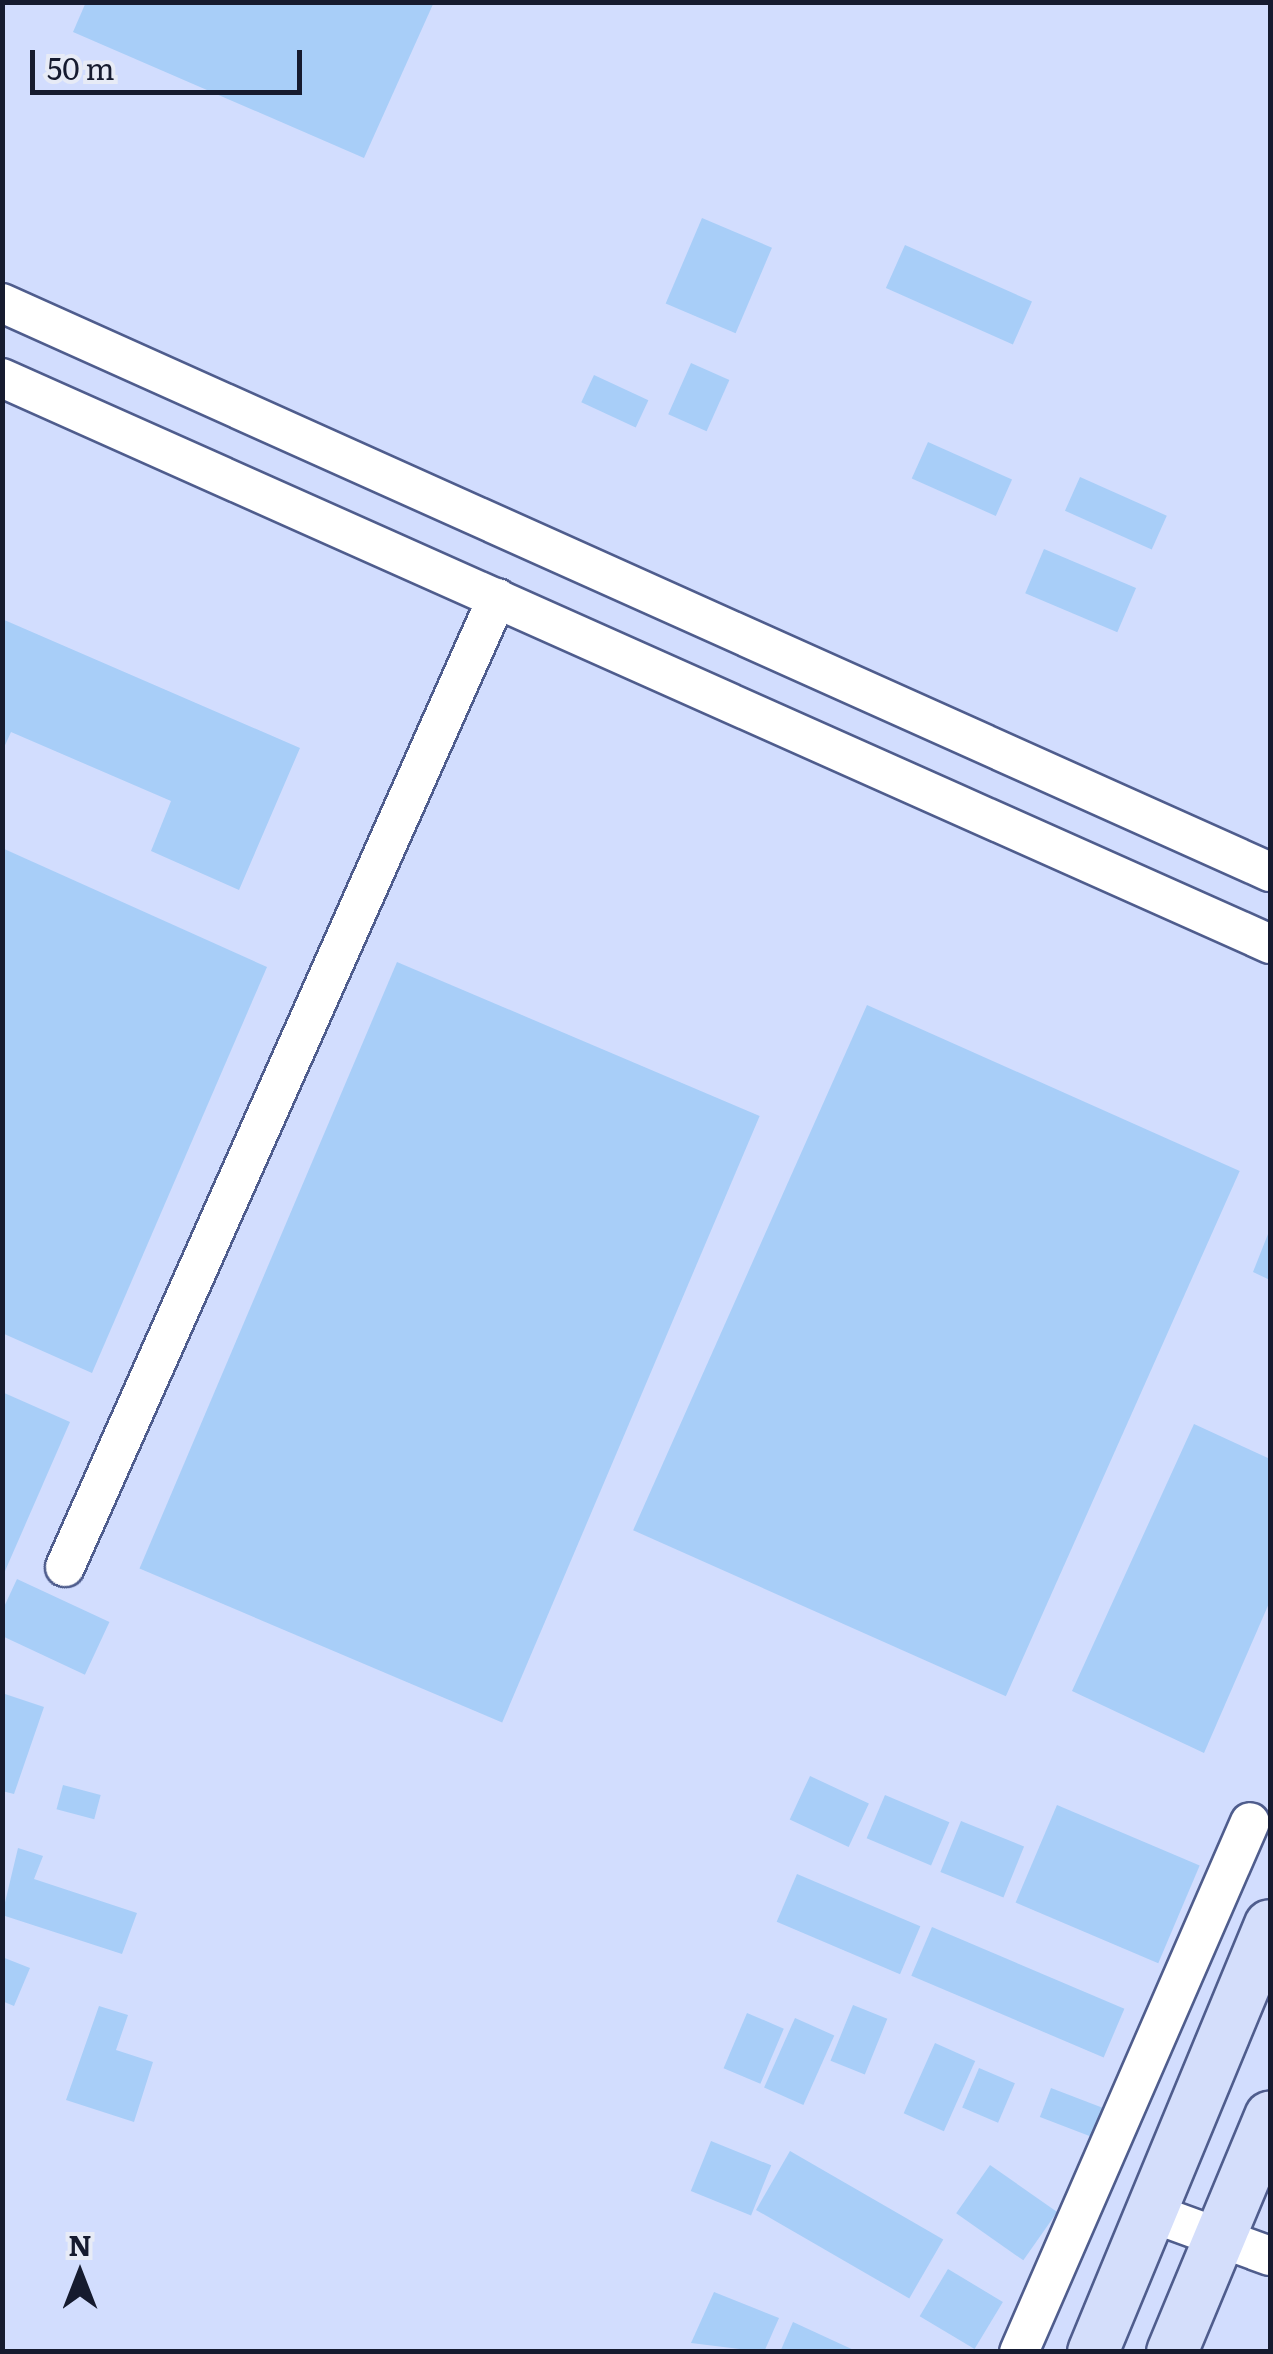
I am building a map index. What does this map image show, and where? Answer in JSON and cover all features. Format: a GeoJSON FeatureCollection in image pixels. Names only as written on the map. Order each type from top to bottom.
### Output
{"type":"FeatureCollection","features":[{"type":"Feature","properties":{"kind":"main road"},"geometry":{"type":"LineString","coordinates":[[1093,2352],[1270,1925]]}},
{"type":"Feature","properties":{"kind":"main road"},"geometry":{"type":"LineString","coordinates":[[1172,2352],[1270,2117]]}},
{"type":"Feature","properties":{"kind":"street"},"geometry":{"type":"LineString","coordinates":[[2,303],[1270,872]]}},
{"type":"Feature","properties":{"kind":"street"},"geometry":{"type":"LineString","coordinates":[[2,378],[1270,944]]}},
{"type":"Feature","properties":{"kind":"street"},"geometry":{"type":"LineString","coordinates":[[65,1567],[497,598]]}},
{"type":"Feature","properties":{"kind":"street"},"geometry":{"type":"LineString","coordinates":[[1019,2352],[1250,1822]]}},
{"type":"Feature","properties":{"kind":"street"},"geometry":{"type":"LineString","coordinates":[[1149,2212],[1270,2256]]}},
{"type":"Feature","properties":{"kind":"building"},"geometry":{"type":"Polygon","coordinates":[[[86,2],[434,2],[364,158],[73,32],[86,2]]]}},
{"type":"Feature","properties":{"kind":"building"},"geometry":{"type":"Polygon","coordinates":[[[702,218],[772,248],[736,333],[666,304],[702,218]]]}},
{"type":"Feature","properties":{"kind":"building"},"geometry":{"type":"Polygon","coordinates":[[[905,245],[1032,302],[1013,344],[886,288],[905,245]]]}},
{"type":"Feature","properties":{"kind":"building"},"geometry":{"type":"Polygon","coordinates":[[[691,363],[729,380],[707,431],[668,414],[691,363]]]}},
{"type":"Feature","properties":{"kind":"building"},"geometry":{"type":"Polygon","coordinates":[[[594,375],[648,400],[636,428],[581,402],[594,375]]]}},
{"type":"Feature","properties":{"kind":"building"},"geometry":{"type":"Polygon","coordinates":[[[928,442],[1012,479],[996,516],[912,479],[928,442]]]}},
{"type":"Feature","properties":{"kind":"building"},"geometry":{"type":"Polygon","coordinates":[[[1080,477],[1167,516],[1152,549],[1065,511],[1080,477]]]}},
{"type":"Feature","properties":{"kind":"building"},"geometry":{"type":"Polygon","coordinates":[[[1044,549],[1136,588],[1117,632],[1025,593],[1044,549]]]}},
{"type":"Feature","properties":{"kind":"building"},"geometry":{"type":"Polygon","coordinates":[[[2,619],[300,748],[239,890],[151,851],[171,801],[11,732],[2,752],[2,619]]]}},
{"type":"Feature","properties":{"kind":"building"},"geometry":{"type":"Polygon","coordinates":[[[2,848],[267,967],[92,1373],[2,1333],[2,848]]]}},
{"type":"Feature","properties":{"kind":"building"},"geometry":{"type":"Polygon","coordinates":[[[397,962],[760,1116],[502,1723],[140,1569],[397,962]]]}},
{"type":"Feature","properties":{"kind":"building"},"geometry":{"type":"Polygon","coordinates":[[[867,1005],[1240,1171],[1006,1696],[633,1530],[867,1005]]]}},
{"type":"Feature","properties":{"kind":"building"},"geometry":{"type":"Polygon","coordinates":[[[1270,1229],[1270,1280],[1253,1272],[1270,1229]]]}},
{"type":"Feature","properties":{"kind":"building"},"geometry":{"type":"Polygon","coordinates":[[[2,1392],[70,1422],[2,1578],[2,1392]]]}},
{"type":"Feature","properties":{"kind":"building"},"geometry":{"type":"Polygon","coordinates":[[[1194,1424],[1270,1459],[1270,1601],[1204,1753],[1072,1691],[1194,1424]]]}},
{"type":"Feature","properties":{"kind":"building"},"geometry":{"type":"Polygon","coordinates":[[[17,1579],[109,1622],[85,1675],[2,1636],[2,1611],[17,1579]]]}},
{"type":"Feature","properties":{"kind":"building"},"geometry":{"type":"Polygon","coordinates":[[[2,1693],[44,1707],[14,1794],[2,1791],[2,1693]]]}},
{"type":"Feature","properties":{"kind":"building"},"geometry":{"type":"Polygon","coordinates":[[[810,1776],[869,1803],[849,1847],[790,1820],[810,1776]]]}},
{"type":"Feature","properties":{"kind":"building"},"geometry":{"type":"Polygon","coordinates":[[[63,1785],[101,1795],[94,1819],[57,1809],[63,1785]]]}},
{"type":"Feature","properties":{"kind":"building"},"geometry":{"type":"Polygon","coordinates":[[[885,1795],[949,1822],[931,1866],[867,1838],[885,1795]]]}},
{"type":"Feature","properties":{"kind":"building"},"geometry":{"type":"Polygon","coordinates":[[[1057,1805],[1200,1866],[1158,1963],[1016,1903],[1057,1805]]]}},
{"type":"Feature","properties":{"kind":"building"},"geometry":{"type":"Polygon","coordinates":[[[961,1821],[1024,1846],[1003,1897],[940,1872],[961,1821]]]}},
{"type":"Feature","properties":{"kind":"building"},"geometry":{"type":"Polygon","coordinates":[[[18,1848],[43,1856],[34,1879],[137,1913],[122,1954],[2,1915],[18,1848]]]}},
{"type":"Feature","properties":{"kind":"building"},"geometry":{"type":"Polygon","coordinates":[[[797,1874],[920,1926],[900,1974],[777,1922],[797,1874]]]}},
{"type":"Feature","properties":{"kind":"building"},"geometry":{"type":"Polygon","coordinates":[[[932,1927],[1124,2009],[1104,2057],[911,1976],[932,1927]]]}},
{"type":"Feature","properties":{"kind":"building"},"geometry":{"type":"Polygon","coordinates":[[[2,1957],[30,1968],[14,2006],[2,2001],[2,1957]]]}},
{"type":"Feature","properties":{"kind":"building"},"geometry":{"type":"Polygon","coordinates":[[[853,2005],[887,2019],[865,2074],[831,2061],[853,2005]]]}},
{"type":"Feature","properties":{"kind":"building"},"geometry":{"type":"Polygon","coordinates":[[[99,2006],[128,2015],[116,2050],[153,2062],[134,2122],[66,2100],[99,2006]]]}},
{"type":"Feature","properties":{"kind":"building"},"geometry":{"type":"Polygon","coordinates":[[[747,2013],[784,2029],[760,2084],[724,2068],[747,2013]]]}},
{"type":"Feature","properties":{"kind":"building"},"geometry":{"type":"Polygon","coordinates":[[[795,2018],[834,2035],[803,2105],[764,2087],[795,2018]]]}},
{"type":"Feature","properties":{"kind":"building"},"geometry":{"type":"Polygon","coordinates":[[[935,2043],[975,2061],[944,2131],[904,2113],[935,2043]]]}},
{"type":"Feature","properties":{"kind":"building"},"geometry":{"type":"Polygon","coordinates":[[[979,2068],[1015,2083],[998,2123],[962,2108],[979,2068]]]}},
{"type":"Feature","properties":{"kind":"building"},"geometry":{"type":"Polygon","coordinates":[[[1051,2088],[1105,2109],[1094,2138],[1040,2117],[1051,2088]]]}},
{"type":"Feature","properties":{"kind":"building"},"geometry":{"type":"Polygon","coordinates":[[[711,2141],[771,2165],[751,2215],[691,2191],[711,2141]]]}},
{"type":"Feature","properties":{"kind":"building"},"geometry":{"type":"Polygon","coordinates":[[[790,2151],[943,2240],[909,2298],[756,2210],[790,2151]]]}},
{"type":"Feature","properties":{"kind":"building"},"geometry":{"type":"Polygon","coordinates":[[[990,2165],[1057,2212],[1023,2260],[956,2213],[990,2165]]]}},
{"type":"Feature","properties":{"kind":"building"},"geometry":{"type":"Polygon","coordinates":[[[948,2269],[1003,2302],[975,2349],[920,2316],[948,2269]]]}},
{"type":"Feature","properties":{"kind":"building"},"geometry":{"type":"Polygon","coordinates":[[[714,2292],[779,2318],[764,2352],[691,2343],[714,2292]]]}},
{"type":"Feature","properties":{"kind":"building"},"geometry":{"type":"Polygon","coordinates":[[[793,2322],[858,2352],[780,2352],[793,2322]]]}}]}
